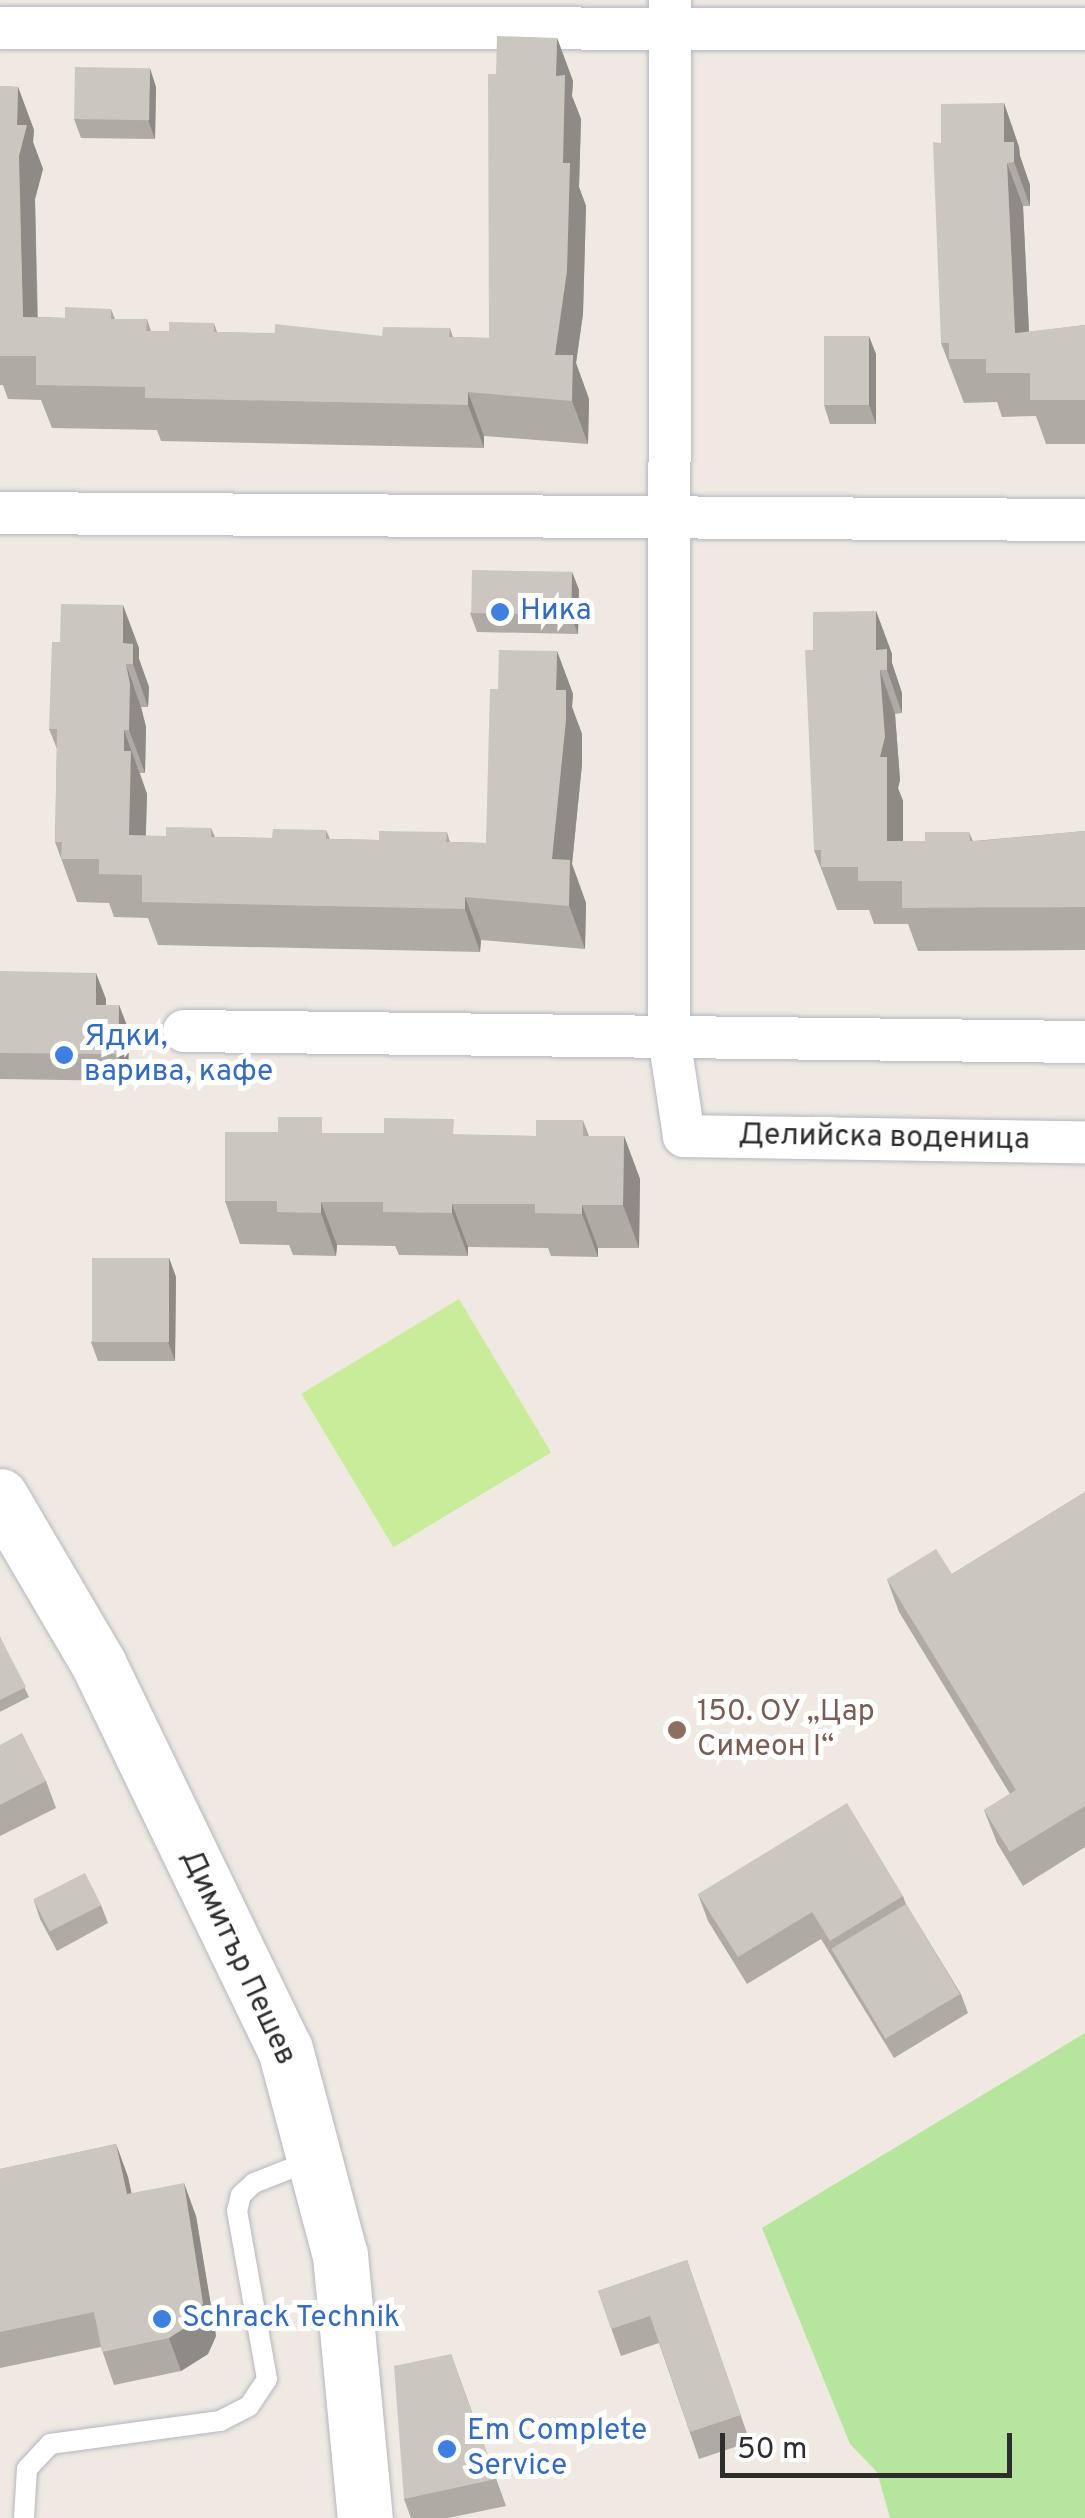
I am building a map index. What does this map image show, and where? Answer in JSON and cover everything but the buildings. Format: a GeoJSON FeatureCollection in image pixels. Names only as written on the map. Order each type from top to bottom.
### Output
{"type":"FeatureCollection","features":[{"type":"Feature","properties":{"kind":"main road","name":"Димитър Пешев"},"geometry":{"type":"LineString","coordinates":[[0,1496],[99,1665],[284,2049],[340,2255],[365,2518]]}},
{"type":"Feature","properties":{"kind":"street"},"geometry":{"type":"LineString","coordinates":[[669,1037],[670,14]]}},
{"type":"Feature","properties":{"kind":"street"},"geometry":{"type":"LineString","coordinates":[[0,28],[670,14],[1085,29]]}},
{"type":"Feature","properties":{"kind":"street"},"geometry":{"type":"LineString","coordinates":[[0,512],[1085,520]]}},
{"type":"Feature","properties":{"kind":"street"},"geometry":{"type":"LineString","coordinates":[[184,1032],[1085,1042]]}},
{"type":"Feature","properties":{"kind":"street","name":"Делийска воденица"},"geometry":{"type":"LineString","coordinates":[[669,1037],[684,1136],[1085,1142]]}},
{"type":"Feature","properties":{"kind":"lane"},"geometry":{"type":"LineString","coordinates":[[24,2518],[26,2470],[50,2444],[220,2421],[248,2406],[267,2379],[237,2211],[240,2196],[254,2183],[314,2160]]}},
{"type":"Feature","properties":{"kind":"green space"},"geometry":{"type":"Polygon","coordinates":[[[459,1299],[551,1452],[393,1547],[301,1394],[459,1299]]]}},
{"type":"Feature","properties":{"kind":"green space"},"geometry":{"type":"Polygon","coordinates":[[[1085,2033],[1085,2518],[890,2518],[877,2472],[850,2444],[762,2228],[1085,2033]]]}},
{"type":"Feature","properties":{"kind":"place","name":"Ника"},"geometry":{"type":"Point","coordinates":[500,612]}},
{"type":"Feature","properties":{"kind":"place","name":"Ядки, варива, кафе"},"geometry":{"type":"Point","coordinates":[64,1055]}},
{"type":"Feature","properties":{"kind":"place","name":"150. ОУ „Цар Симеон I“"},"geometry":{"type":"Point","coordinates":[677,1730]}},
{"type":"Feature","properties":{"kind":"place","name":"Schrack Technik"},"geometry":{"type":"Point","coordinates":[162,2319]}},
{"type":"Feature","properties":{"kind":"place","name":"Em Complete Service"},"geometry":{"type":"Point","coordinates":[447,2449]}}]}
